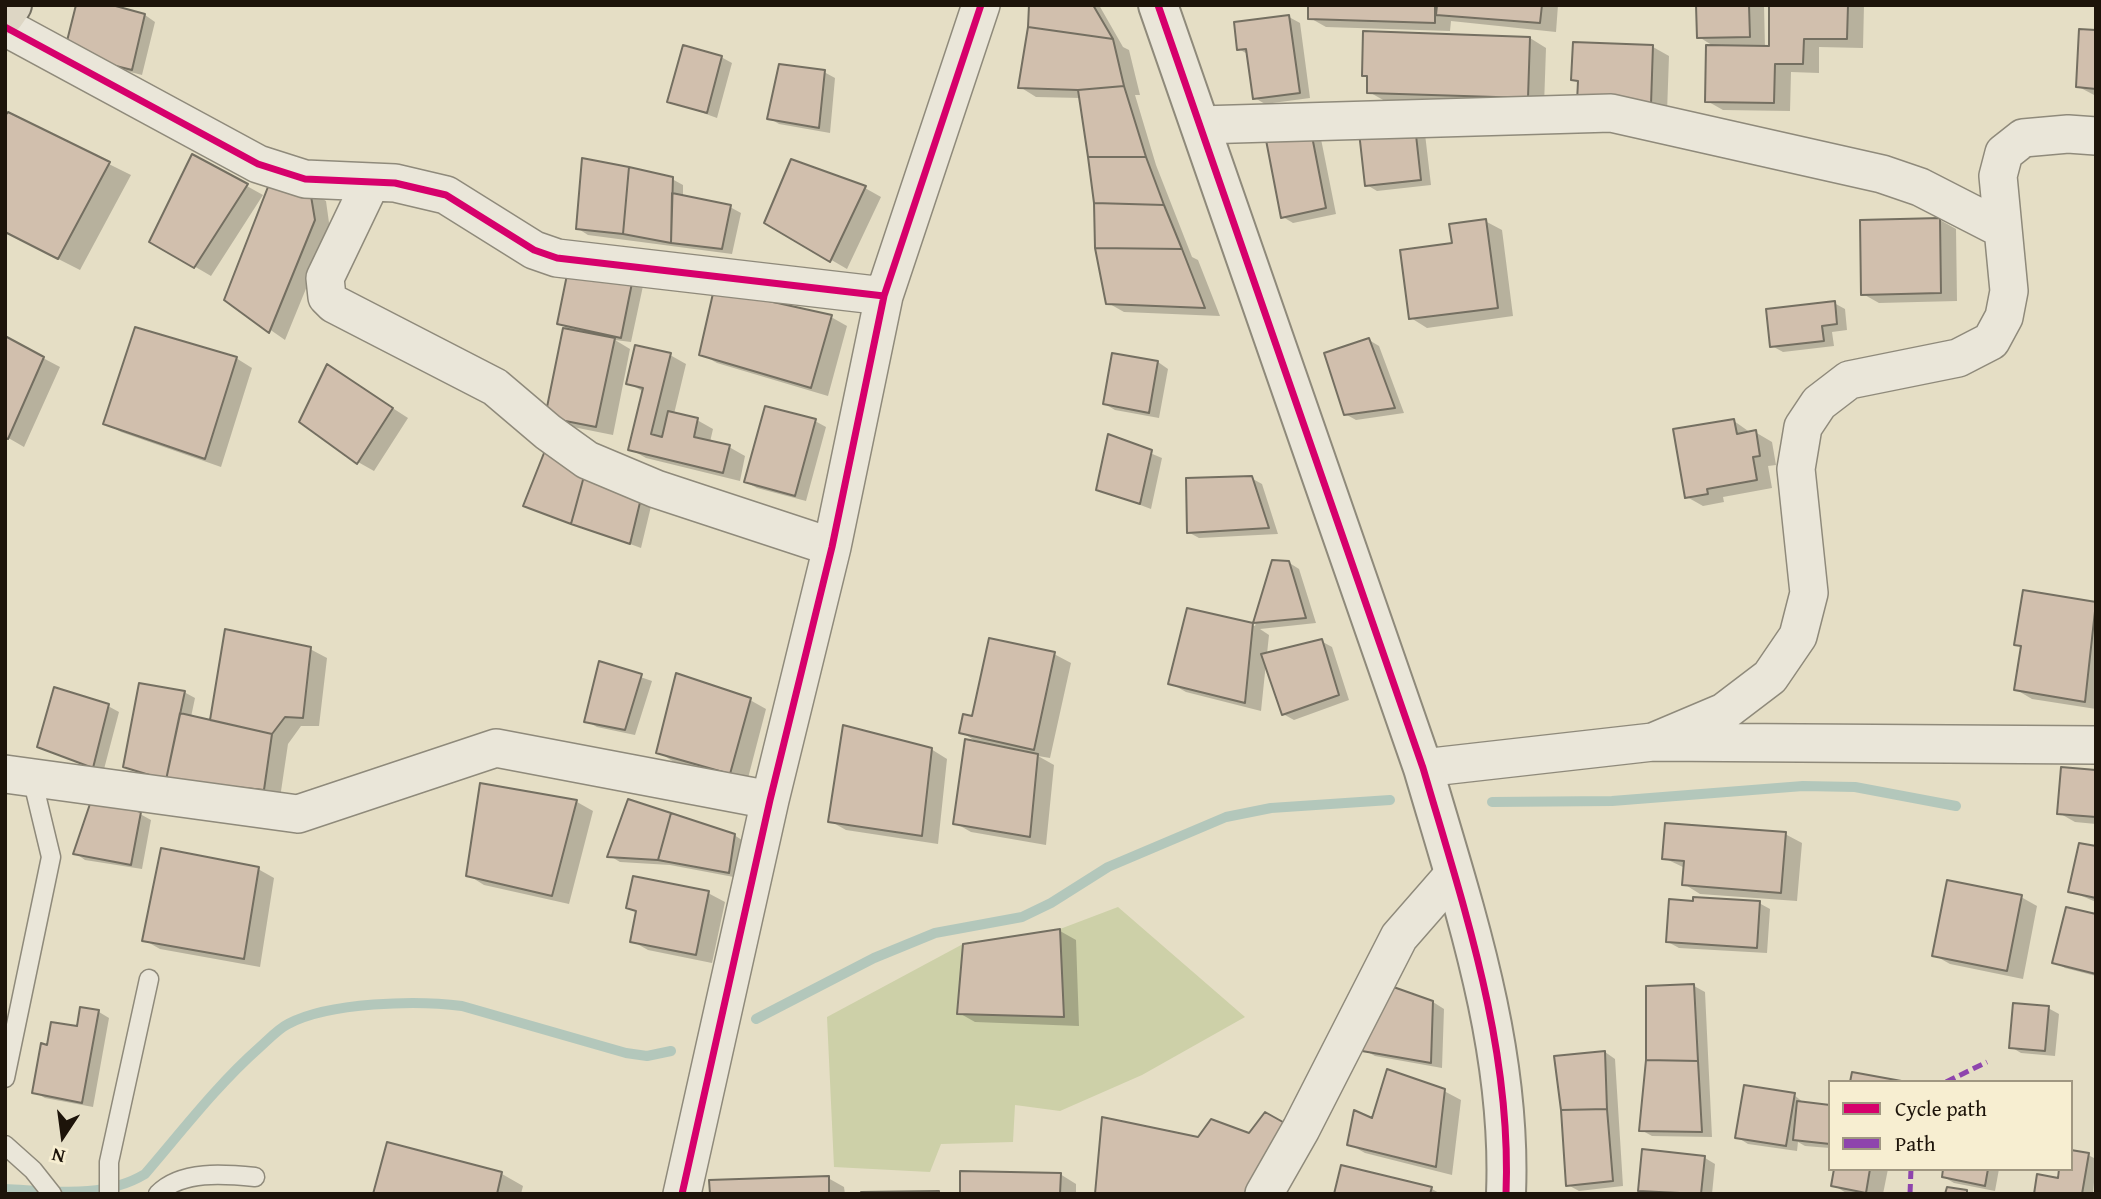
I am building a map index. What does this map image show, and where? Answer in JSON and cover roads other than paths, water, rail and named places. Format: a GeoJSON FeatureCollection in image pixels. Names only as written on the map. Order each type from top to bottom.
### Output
{"type":"FeatureCollection","features":[{"type":"Feature","properties":{"kind":"highway"},"geometry":{"type":"LineString","coordinates":[[5,15],[12,5]]}},
{"type":"Feature","properties":{"kind":"street"},"geometry":{"type":"LineString","coordinates":[[682,1194],[770,800],[832,547],[884,296],[981,5]]}},
{"type":"Feature","properties":{"kind":"street"},"geometry":{"type":"LineString","coordinates":[[1158,5],[1423,768],[1474,943],[1499,1055],[1508,1138],[1506,1194]]}},
{"type":"Feature","properties":{"kind":"street"},"geometry":{"type":"LineString","coordinates":[[5,27],[258,164],[305,179],[421,187],[446,195],[534,250],[557,258],[884,296]]}},
{"type":"Feature","properties":{"kind":"street"},"geometry":{"type":"LineString","coordinates":[[1200,125],[1611,113],[1882,174],[1920,187],[2002,229]]}},
{"type":"Feature","properties":{"kind":"street"},"geometry":{"type":"LineString","coordinates":[[1653,742],[1724,712],[1770,677],[1798,636],[1810,593],[1796,469],[1803,428],[1819,403],[1849,380],[1958,358],[1991,341],[2004,317],[2008,291],[1998,176],[2004,153],[2023,138],[2068,134],[2096,136]]}},
{"type":"Feature","properties":{"kind":"street"},"geometry":{"type":"LineString","coordinates":[[370,184],[325,278],[324,288],[334,304],[495,387],[548,432],[587,460],[656,489],[832,547]]}},
{"type":"Feature","properties":{"kind":"street"},"geometry":{"type":"LineString","coordinates":[[1423,768],[1653,742],[2096,745]]}},
{"type":"Feature","properties":{"kind":"street"},"geometry":{"type":"LineString","coordinates":[[19,776],[298,814],[496,748],[770,800]]}},
{"type":"Feature","properties":{"kind":"street"},"geometry":{"type":"LineString","coordinates":[[1264,1194],[1301,1129],[1399,937],[1454,874]]}},
{"type":"Feature","properties":{"kind":"lane"},"geometry":{"type":"LineString","coordinates":[[5,1078],[51,857],[19,776]]}},
{"type":"Feature","properties":{"kind":"lane"},"geometry":{"type":"LineString","coordinates":[[109,1185],[149,979]]}},
{"type":"Feature","properties":{"kind":"lane"},"geometry":{"type":"LineString","coordinates":[[5,1145],[33,1170],[52,1194]]}},
{"type":"Feature","properties":{"kind":"lane"},"geometry":{"type":"LineString","coordinates":[[158,1194],[165,1187],[213,1173],[255,1177]]}},
{"type":"Feature","properties":{"kind":"waterway"},"geometry":{"type":"LineString","coordinates":[[1492,802],[1612,801],[1803,786],[1855,787],[1956,806]]}},
{"type":"Feature","properties":{"kind":"waterway"},"geometry":{"type":"LineString","coordinates":[[756,1019],[874,958],[935,933],[1022,917],[1051,903],[1108,867],[1226,817],[1271,808],[1390,800]]}},
{"type":"Feature","properties":{"kind":"waterway"},"geometry":{"type":"LineString","coordinates":[[5,1189],[77,1192],[112,1187],[145,1174],[214,1093],[273,1035],[288,1024],[326,1011],[398,1003],[462,1006],[626,1053],[647,1056],[671,1051]]}}]}
